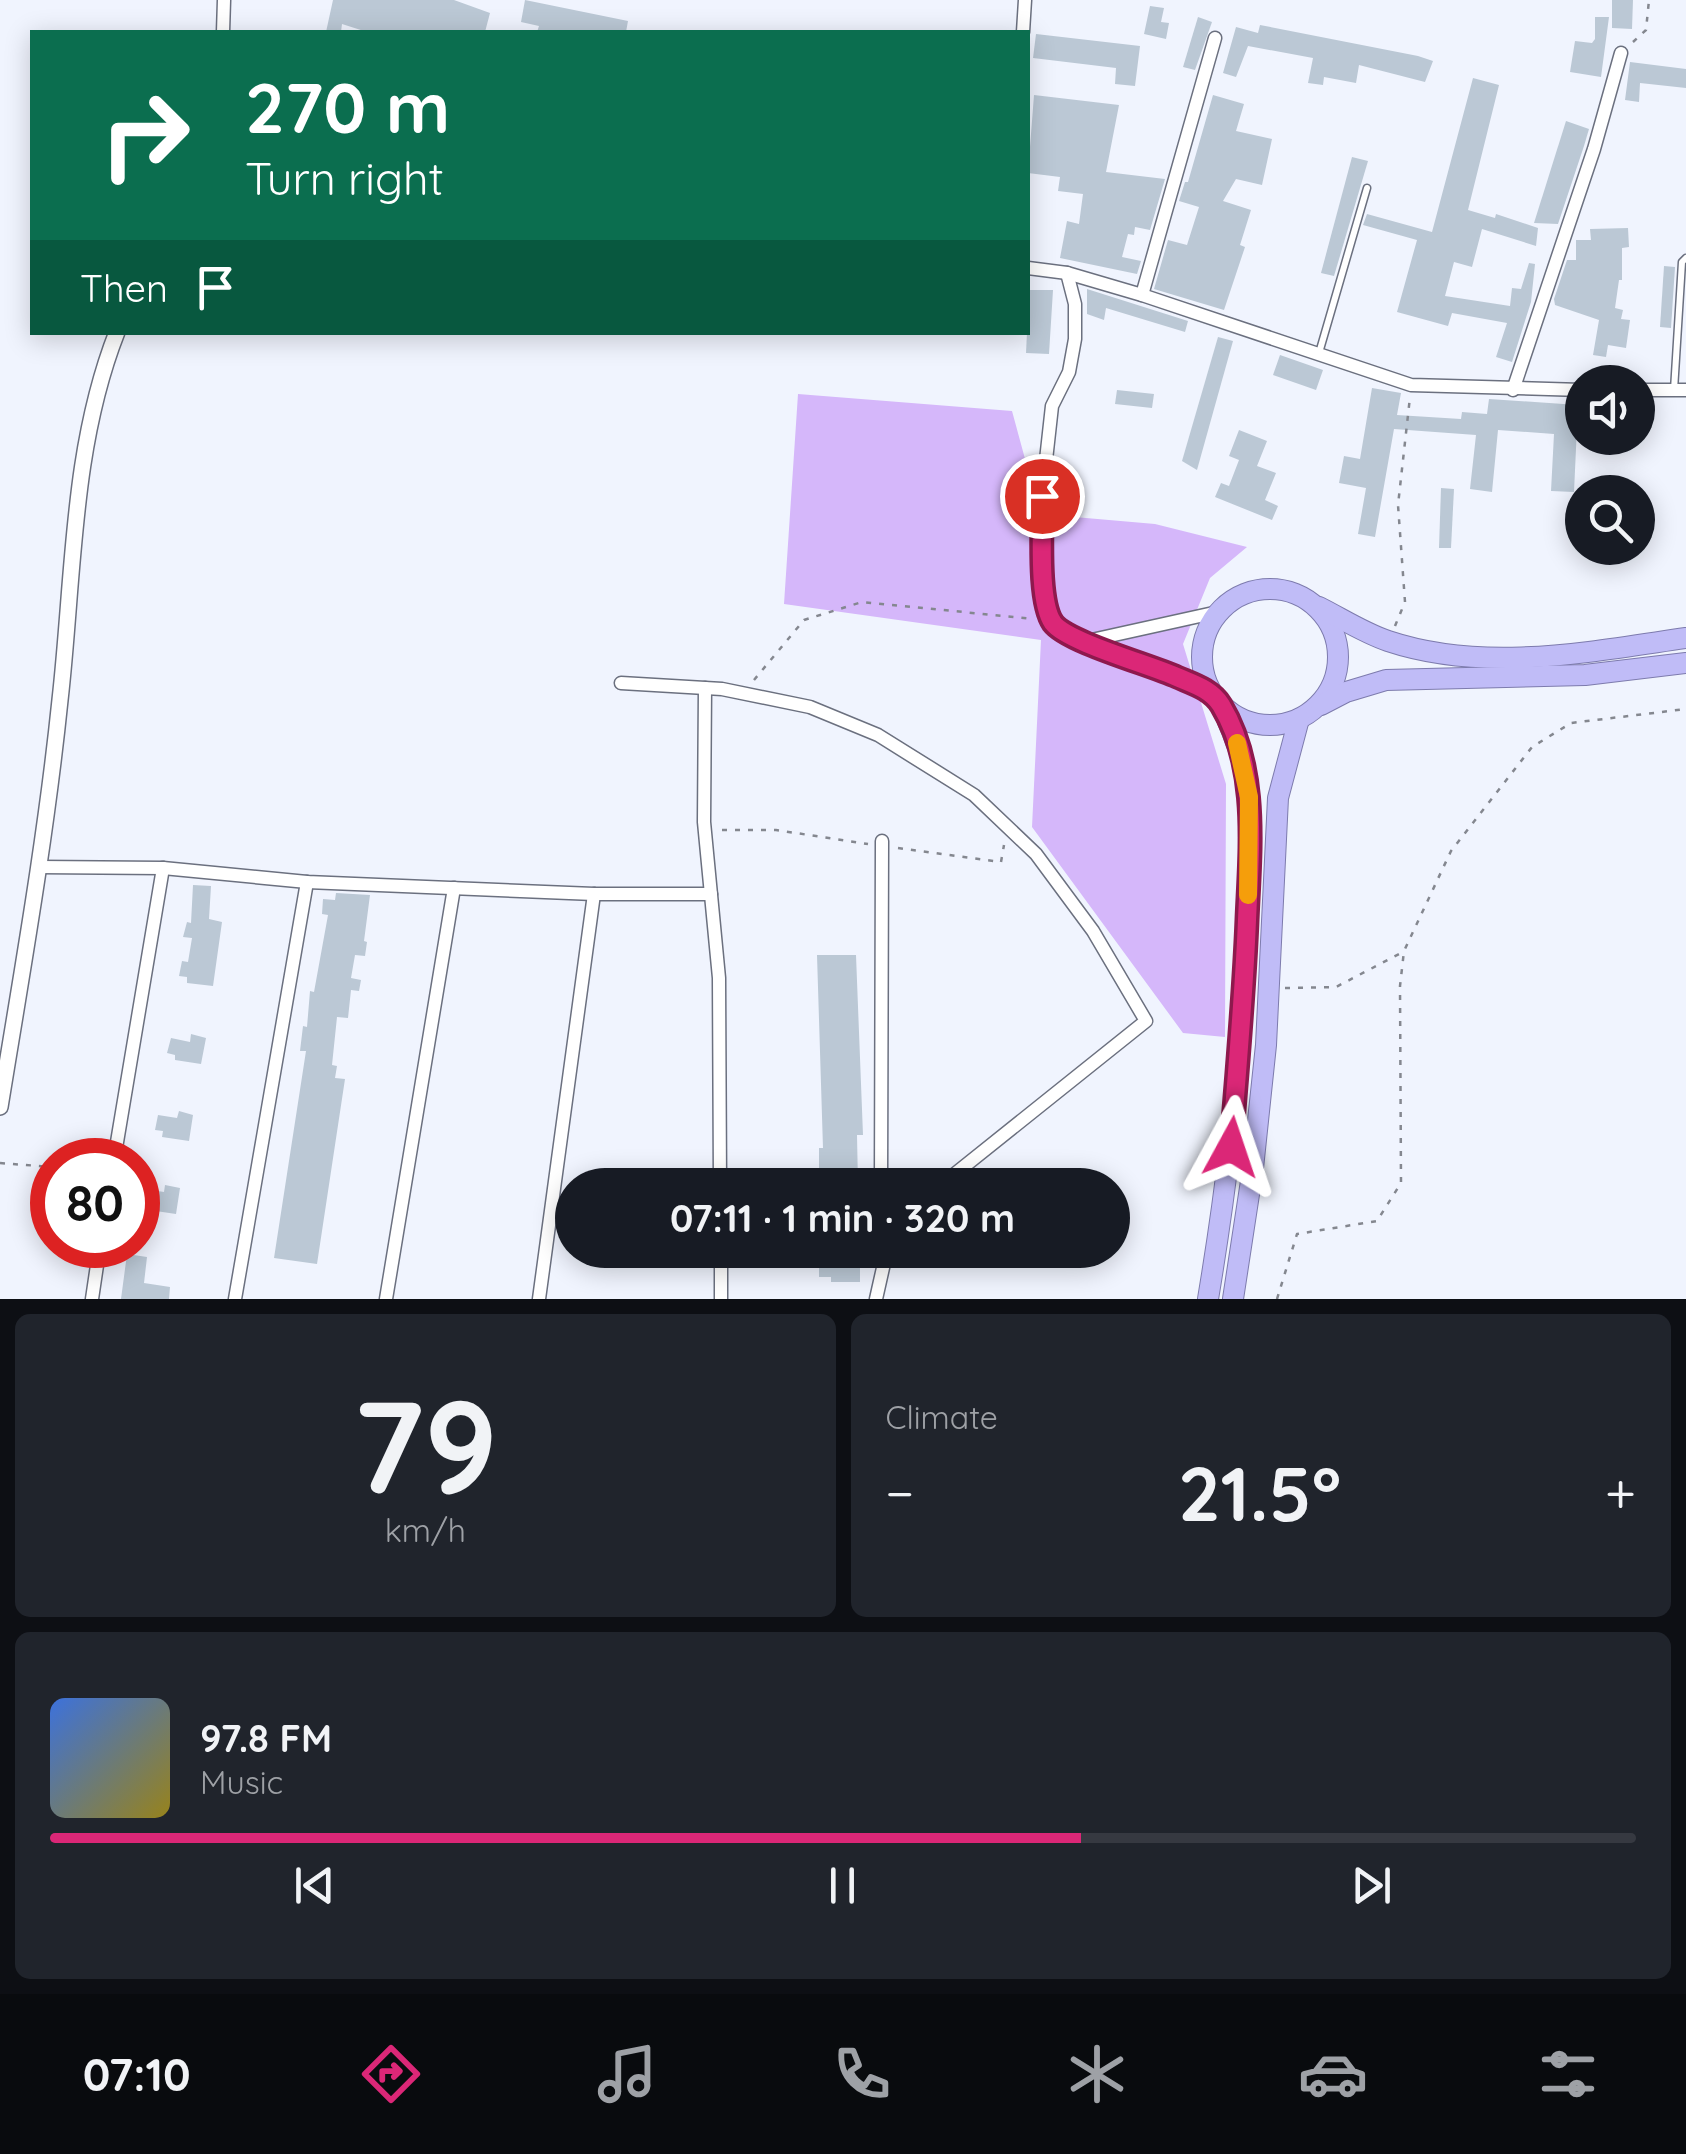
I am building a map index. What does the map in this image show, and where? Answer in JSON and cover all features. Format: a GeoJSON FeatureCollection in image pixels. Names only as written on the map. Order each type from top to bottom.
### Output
{"type":"FeatureCollection","features":[{"type":"Feature","properties":{"kind":"highway"},"geometry":{"type":"LineString","coordinates":[[1208,1299],[1231,1147],[1244,1002],[1249,873],[1249,797],[1240,750],[1203,672],[1201,650],[1206,630],[1218,612],[1234,598],[1254,590],[1275,588],[1296,593],[1388,642],[1509,659],[1686,638]]}},
{"type":"Feature","properties":{"kind":"highway"},"geometry":{"type":"LineString","coordinates":[[1233,1299],[1255,1151],[1278,798],[1307,714],[1327,694],[1336,676],[1336,637],[1314,604]]}},
{"type":"Feature","properties":{"kind":"highway"},"geometry":{"type":"LineString","coordinates":[[1216,698],[1250,722],[1283,724],[1346,692],[1386,680],[1585,675],[1686,663]]}},
{"type":"Feature","properties":{"kind":"street"},"geometry":{"type":"LineString","coordinates":[[223,30],[224,0]]}},
{"type":"Feature","properties":{"kind":"street"},"geometry":{"type":"LineString","coordinates":[[1022,30],[1025,0]]}},
{"type":"Feature","properties":{"kind":"street"},"geometry":{"type":"LineString","coordinates":[[1142,294],[1215,38]]}},
{"type":"Feature","properties":{"kind":"street"},"geometry":{"type":"LineString","coordinates":[[1513,390],[1594,149],[1621,53]]}},
{"type":"Feature","properties":{"kind":"street"},"geometry":{"type":"LineString","coordinates":[[1030,268],[1066,273],[1142,294],[1411,385],[1565,390]]}},
{"type":"Feature","properties":{"kind":"street"},"geometry":{"type":"LineString","coordinates":[[1066,273],[1075,304],[1075,340],[1069,372],[1052,406],[1042,496],[1045,598],[1050,620],[1062,633],[1146,663],[1216,698]]}},
{"type":"Feature","properties":{"kind":"street"},"geometry":{"type":"LineString","coordinates":[[0,1108],[61,698],[72,533],[98,380],[116,335]]}},
{"type":"Feature","properties":{"kind":"street"},"geometry":{"type":"LineString","coordinates":[[1085,642],[1218,612]]}},
{"type":"Feature","properties":{"kind":"street"},"geometry":{"type":"LineString","coordinates":[[620,683],[743,693],[810,707],[878,735],[974,795],[1036,854],[1092,931],[1146,1021],[962,1168]]}},
{"type":"Feature","properties":{"kind":"street"},"geometry":{"type":"LineString","coordinates":[[705,688],[705,831],[719,978],[720,1168]]}},
{"type":"Feature","properties":{"kind":"street"},"geometry":{"type":"LineString","coordinates":[[881,1168],[882,845]]}},
{"type":"Feature","properties":{"kind":"street"},"geometry":{"type":"LineString","coordinates":[[39,866],[163,868],[307,882],[594,894],[711,894]]}},
{"type":"Feature","properties":{"kind":"street"},"geometry":{"type":"LineString","coordinates":[[118,1138],[163,868]]}},
{"type":"Feature","properties":{"kind":"street"},"geometry":{"type":"LineString","coordinates":[[236,1299],[307,882]]}},
{"type":"Feature","properties":{"kind":"street"},"geometry":{"type":"LineString","coordinates":[[386,1299],[454,888]]}},
{"type":"Feature","properties":{"kind":"street"},"geometry":{"type":"LineString","coordinates":[[539,1299],[594,894]]}},
{"type":"Feature","properties":{"kind":"street"},"geometry":{"type":"LineString","coordinates":[[92,1299],[97,1268]]}},
{"type":"Feature","properties":{"kind":"street"},"geometry":{"type":"LineString","coordinates":[[721,1268],[722,1299]]}},
{"type":"Feature","properties":{"kind":"street"},"geometry":{"type":"LineString","coordinates":[[876,1299],[883,1268]]}},
{"type":"Feature","properties":{"kind":"lane"},"geometry":{"type":"LineString","coordinates":[[1319,353],[1367,188]]}},
{"type":"Feature","properties":{"kind":"lane"},"geometry":{"type":"LineString","coordinates":[[1680,390],[1677,305],[1682,262],[1686,258]]}},
{"type":"Feature","properties":{"kind":"path"},"geometry":{"type":"LineString","coordinates":[[1621,53],[1646,30],[1649,0]]}},
{"type":"Feature","properties":{"kind":"path"},"geometry":{"type":"LineString","coordinates":[[1388,642],[1405,602],[1398,506],[1411,385]]}},
{"type":"Feature","properties":{"kind":"path"},"geometry":{"type":"LineString","coordinates":[[743,693],[804,620],[862,602],[1050,620]]}},
{"type":"Feature","properties":{"kind":"path"},"geometry":{"type":"LineString","coordinates":[[1277,1299],[1297,1234],[1377,1221],[1401,1183],[1400,986],[1404,951],[1451,852],[1532,747],[1571,723],[1686,708]]}},
{"type":"Feature","properties":{"kind":"path"},"geometry":{"type":"LineString","coordinates":[[705,831],[776,830],[1001,862],[1006,838]]}},
{"type":"Feature","properties":{"kind":"path"},"geometry":{"type":"LineString","coordinates":[[1268,988],[1336,987],[1404,951]]}},
{"type":"Feature","properties":{"kind":"path"},"geometry":{"type":"LineString","coordinates":[[0,1162],[30,1165]]}},
{"type":"Feature","properties":{"kind":"shaded area"},"geometry":{"type":"Polygon","coordinates":[[[798,394],[1012,411],[1040,514],[1155,524],[1247,547],[1210,578],[1183,644],[1226,784],[1225,1037],[1183,1033],[1032,827],[1041,640],[784,604],[798,394]]]}},
{"type":"Feature","properties":{"kind":"building"},"geometry":{"type":"Polygon","coordinates":[[[333,0],[454,0],[490,13],[486,30],[361,30],[342,24],[341,30],[326,30],[333,0]]]}},
{"type":"Feature","properties":{"kind":"building"},"geometry":{"type":"Polygon","coordinates":[[[525,0],[628,21],[626,30],[538,30],[539,26],[521,22],[525,0]]]}},
{"type":"Feature","properties":{"kind":"building"},"geometry":{"type":"Polygon","coordinates":[[[1612,0],[1633,0],[1632,29],[1612,28],[1612,0]]]}},
{"type":"Feature","properties":{"kind":"building"},"geometry":{"type":"Polygon","coordinates":[[[1150,6],[1164,8],[1161,22],[1169,23],[1166,39],[1144,34],[1150,6]]]}},
{"type":"Feature","properties":{"kind":"building"},"geometry":{"type":"Polygon","coordinates":[[[1198,17],[1212,22],[1195,70],[1183,67],[1198,17]]]}},
{"type":"Feature","properties":{"kind":"building"},"geometry":{"type":"Polygon","coordinates":[[[1595,17],[1609,17],[1601,77],[1570,72],[1575,41],[1592,43],[1595,39],[1595,17]]]}},
{"type":"Feature","properties":{"kind":"building"},"geometry":{"type":"Polygon","coordinates":[[[1260,25],[1433,61],[1425,82],[1359,65],[1356,83],[1324,77],[1323,85],[1308,83],[1313,58],[1248,46],[1236,77],[1223,73],[1236,27],[1258,33],[1260,25]]]}},
{"type":"Feature","properties":{"kind":"building"},"geometry":{"type":"Polygon","coordinates":[[[1036,34],[1140,46],[1135,86],[1115,84],[1116,68],[1033,58],[1036,34]]]}},
{"type":"Feature","properties":{"kind":"building"},"geometry":{"type":"Polygon","coordinates":[[[1630,62],[1686,69],[1686,88],[1640,83],[1639,102],[1625,100],[1630,62]]]}},
{"type":"Feature","properties":{"kind":"building"},"geometry":{"type":"Polygon","coordinates":[[[1473,78],[1499,85],[1468,210],[1495,218],[1496,214],[1538,228],[1536,246],[1482,229],[1472,267],[1454,262],[1445,296],[1510,306],[1512,288],[1521,289],[1529,263],[1535,264],[1531,302],[1512,362],[1496,357],[1507,323],[1452,313],[1448,326],[1397,312],[1417,240],[1363,225],[1367,214],[1432,232],[1473,78]]]}},
{"type":"Feature","properties":{"kind":"building"},"geometry":{"type":"Polygon","coordinates":[[[1034,95],[1119,105],[1106,172],[1165,179],[1150,230],[1135,227],[1134,235],[1128,234],[1122,257],[1141,261],[1137,274],[1060,258],[1067,221],[1079,224],[1083,194],[1058,191],[1060,177],[1030,173],[1034,95]]]}},
{"type":"Feature","properties":{"kind":"building"},"geometry":{"type":"Polygon","coordinates":[[[1213,95],[1244,104],[1236,131],[1272,139],[1262,185],[1236,179],[1223,201],[1251,210],[1240,245],[1245,247],[1224,310],[1154,289],[1168,240],[1187,245],[1199,207],[1179,201],[1213,95]]]}},
{"type":"Feature","properties":{"kind":"building"},"geometry":{"type":"Polygon","coordinates":[[[1566,121],[1589,129],[1584,146],[1558,224],[1534,223],[1566,121]]]}},
{"type":"Feature","properties":{"kind":"building"},"geometry":{"type":"Polygon","coordinates":[[[1352,157],[1368,161],[1334,276],[1321,273],[1352,157]]]}},
{"type":"Feature","properties":{"kind":"building"},"geometry":{"type":"Polygon","coordinates":[[[1628,228],[1629,247],[1622,248],[1622,280],[1615,308],[1623,310],[1621,319],[1630,320],[1626,348],[1608,345],[1606,357],[1593,355],[1599,320],[1555,305],[1554,299],[1567,260],[1576,260],[1576,240],[1591,240],[1590,229],[1628,228]]]}},
{"type":"Feature","properties":{"kind":"building"},"geometry":{"type":"Polygon","coordinates":[[[1664,266],[1675,267],[1671,328],[1660,327],[1664,266]]]}},
{"type":"Feature","properties":{"kind":"building"},"geometry":{"type":"Polygon","coordinates":[[[1087,289],[1188,321],[1185,332],[1106,308],[1104,320],[1087,314],[1087,289]]]}},
{"type":"Feature","properties":{"kind":"building"},"geometry":{"type":"Polygon","coordinates":[[[1030,290],[1053,290],[1049,354],[1026,353],[1030,290]]]}},
{"type":"Feature","properties":{"kind":"building"},"geometry":{"type":"Polygon","coordinates":[[[1218,337],[1233,341],[1197,470],[1182,461],[1218,337]]]}},
{"type":"Feature","properties":{"kind":"building"},"geometry":{"type":"Polygon","coordinates":[[[1280,355],[1323,370],[1316,390],[1273,375],[1280,355]]]}},
{"type":"Feature","properties":{"kind":"building"},"geometry":{"type":"Polygon","coordinates":[[[1372,388],[1401,393],[1397,415],[1461,419],[1462,412],[1487,414],[1489,399],[1565,404],[1565,455],[1576,455],[1575,475],[1565,475],[1565,492],[1551,491],[1554,434],[1498,430],[1492,492],[1470,489],[1476,435],[1394,429],[1375,537],[1358,534],[1366,488],[1339,483],[1344,456],[1360,459],[1372,388]]]}},
{"type":"Feature","properties":{"kind":"building"},"geometry":{"type":"Polygon","coordinates":[[[1117,390],[1154,394],[1152,408],[1115,404],[1117,390]]]}},
{"type":"Feature","properties":{"kind":"building"},"geometry":{"type":"Polygon","coordinates":[[[1239,430],[1267,441],[1257,466],[1276,473],[1265,500],[1278,506],[1272,520],[1215,497],[1221,483],[1229,486],[1239,460],[1229,456],[1239,430]]]}},
{"type":"Feature","properties":{"kind":"building"},"geometry":{"type":"Polygon","coordinates":[[[1441,488],[1454,489],[1451,548],[1439,548],[1441,488]]]}},
{"type":"Feature","properties":{"kind":"building"},"geometry":{"type":"Polygon","coordinates":[[[193,885],[211,886],[209,919],[222,922],[213,986],[187,983],[187,977],[179,976],[182,961],[188,962],[192,938],[183,937],[187,922],[191,923],[193,885]]]}},
{"type":"Feature","properties":{"kind":"building"},"geometry":{"type":"Polygon","coordinates":[[[336,893],[370,895],[365,956],[355,955],[351,978],[361,980],[359,991],[351,990],[348,1018],[337,1017],[332,1065],[337,1066],[335,1078],[345,1079],[317,1264],[274,1258],[306,1051],[300,1051],[303,1026],[307,1027],[310,991],[314,992],[328,915],[322,914],[323,899],[335,900],[336,893]]]}},
{"type":"Feature","properties":{"kind":"building"},"geometry":{"type":"Polygon","coordinates":[[[817,955],[856,955],[863,1135],[857,1135],[858,1168],[819,1168],[819,1148],[823,1148],[817,955]]]}},
{"type":"Feature","properties":{"kind":"building"},"geometry":{"type":"Polygon","coordinates":[[[191,1034],[206,1038],[201,1064],[175,1060],[175,1055],[167,1053],[171,1038],[190,1042],[191,1034]]]}},
{"type":"Feature","properties":{"kind":"building"},"geometry":{"type":"Polygon","coordinates":[[[179,1111],[193,1115],[189,1141],[162,1137],[163,1131],[155,1130],[158,1115],[177,1118],[179,1111]]]}},
{"type":"Feature","properties":{"kind":"building"},"geometry":{"type":"Polygon","coordinates":[[[165,1185],[180,1188],[176,1214],[160,1212],[160,1191],[164,1192],[165,1185]]]}},
{"type":"Feature","properties":{"kind":"building"},"geometry":{"type":"Polygon","coordinates":[[[125,1268],[146,1268],[144,1283],[170,1287],[169,1299],[121,1299],[125,1268]]]}},
{"type":"Feature","properties":{"kind":"building"},"geometry":{"type":"Polygon","coordinates":[[[819,1268],[860,1268],[860,1282],[831,1282],[831,1277],[819,1277],[819,1268]]]}},
{"type":"Feature","properties":{"kind":"slow traffic"},"geometry":{"type":"LineString","coordinates":[[1237,743],[1249,797],[1248,895]]}},
{"type":"Feature","properties":{"kind":"route"},"geometry":{"type":"LineString","coordinates":[[1042,496],[1045,598],[1050,620],[1062,633],[1146,663],[1211,692],[1221,705],[1240,750],[1249,797],[1249,873],[1244,1002],[1231,1147]]}}]}
